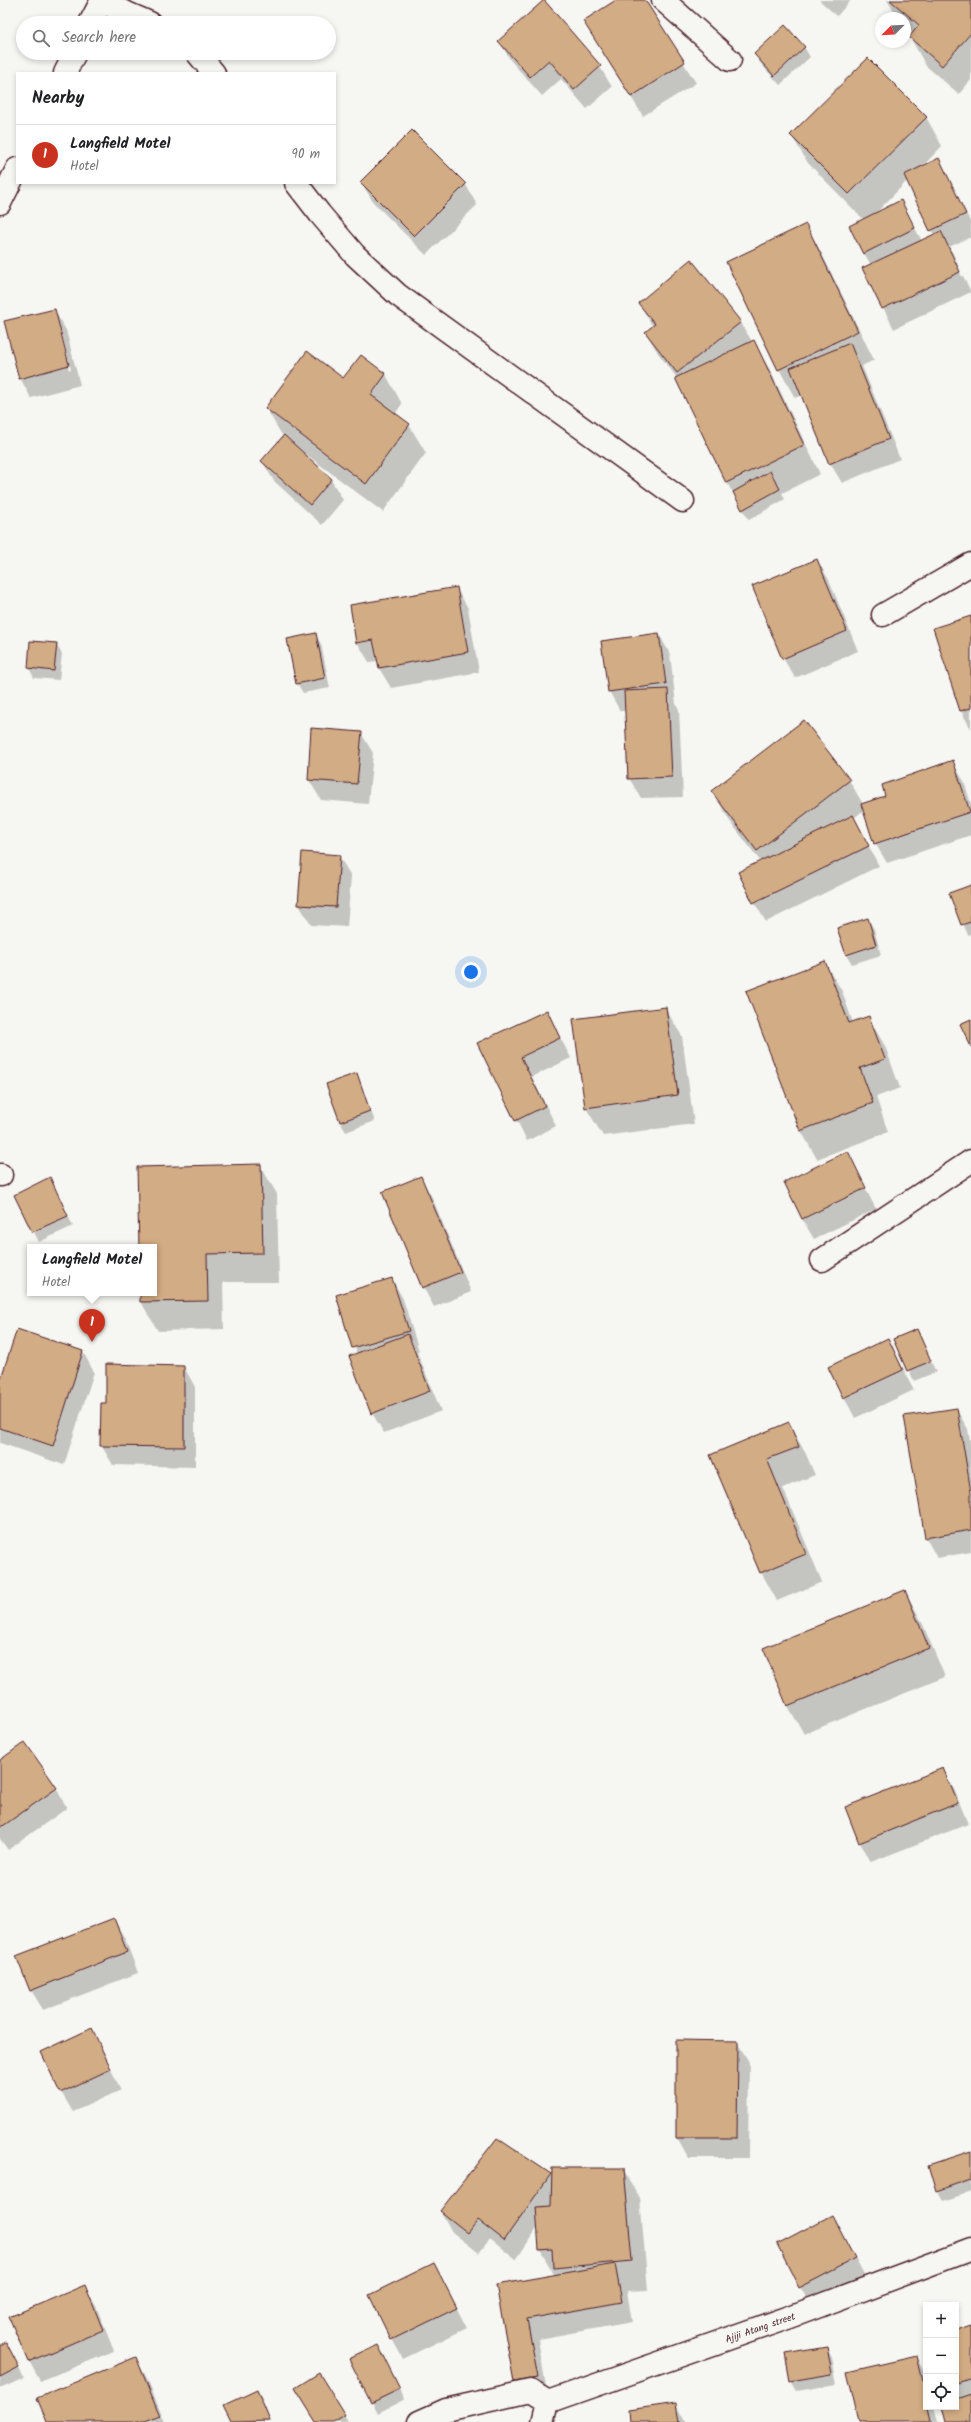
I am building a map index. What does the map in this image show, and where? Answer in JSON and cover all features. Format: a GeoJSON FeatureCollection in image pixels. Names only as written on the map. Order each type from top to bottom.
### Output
{"type":"FeatureCollection","features":[{"type":"Feature","properties":{"kind":"street"},"geometry":{"type":"LineString","coordinates":[[663,0],[730,60]]}},
{"type":"Feature","properties":{"kind":"street"},"geometry":{"type":"LineString","coordinates":[[94,16],[101,1],[134,16]]}},
{"type":"Feature","properties":{"kind":"street"},"geometry":{"type":"LineString","coordinates":[[66,72],[72,60]]}},
{"type":"Feature","properties":{"kind":"street"},"geometry":{"type":"LineString","coordinates":[[202,60],[213,72]]}},
{"type":"Feature","properties":{"kind":"street"},"geometry":{"type":"LineString","coordinates":[[0,204],[16,171]]}},
{"type":"Feature","properties":{"kind":"street"},"geometry":{"type":"LineString","coordinates":[[297,184],[355,255],[398,295],[683,501]]}},
{"type":"Feature","properties":{"kind":"street"},"geometry":{"type":"LineString","coordinates":[[883,615],[971,564]]}},
{"type":"Feature","properties":{"kind":"street"},"geometry":{"type":"LineString","coordinates":[[822,1260],[971,1161]]}},
{"type":"Feature","properties":{"kind":"street","name":"Ajiji Atang street"},"geometry":{"type":"LineString","coordinates":[[419,2422],[446,2410],[530,2391],[546,2412],[790,2317],[971,2249]]}},
{"type":"Feature","properties":{"kind":"building"},"geometry":{"type":"Polygon","coordinates":[[[544,0],[601,66],[574,90],[549,60],[530,77],[498,41],[544,0]]]}},
{"type":"Feature","properties":{"kind":"building"},"geometry":{"type":"Polygon","coordinates":[[[616,0],[645,0],[685,62],[631,97],[583,21],[616,0]]]}},
{"type":"Feature","properties":{"kind":"building"},"geometry":{"type":"Polygon","coordinates":[[[890,0],[971,0],[971,33],[942,66],[911,39],[911,35],[919,25],[911,18],[911,12],[904,12],[890,0]]]}},
{"type":"Feature","properties":{"kind":"building"},"geometry":{"type":"Polygon","coordinates":[[[785,25],[805,47],[774,76],[754,54],[785,25]]]}},
{"type":"Feature","properties":{"kind":"building"},"geometry":{"type":"Polygon","coordinates":[[[868,58],[927,117],[849,194],[790,135],[868,58]]]}},
{"type":"Feature","properties":{"kind":"building"},"geometry":{"type":"Polygon","coordinates":[[[412,130],[466,184],[414,236],[360,182],[412,130]]]}},
{"type":"Feature","properties":{"kind":"building"},"geometry":{"type":"Polygon","coordinates":[[[939,158],[966,214],[930,231],[904,175],[939,158]]]}},
{"type":"Feature","properties":{"kind":"building"},"geometry":{"type":"Polygon","coordinates":[[[901,200],[915,228],[863,254],[849,226],[901,200]]]}},
{"type":"Feature","properties":{"kind":"building"},"geometry":{"type":"Polygon","coordinates":[[[806,224],[858,331],[778,370],[726,262],[806,224]]]}},
{"type":"Feature","properties":{"kind":"building"},"geometry":{"type":"Polygon","coordinates":[[[941,231],[960,272],[882,309],[862,268],[941,231]]]}},
{"type":"Feature","properties":{"kind":"building"},"geometry":{"type":"Polygon","coordinates":[[[691,259],[741,322],[677,373],[645,332],[655,324],[638,303],[691,259]]]}},
{"type":"Feature","properties":{"kind":"building"},"geometry":{"type":"Polygon","coordinates":[[[55,309],[69,365],[19,379],[4,321],[55,309]]]}},
{"type":"Feature","properties":{"kind":"building"},"geometry":{"type":"Polygon","coordinates":[[[754,340],[804,445],[726,483],[675,378],[754,340]]]}},
{"type":"Feature","properties":{"kind":"building"},"geometry":{"type":"Polygon","coordinates":[[[850,343],[889,439],[829,464],[790,368],[850,343]]]}},
{"type":"Feature","properties":{"kind":"building"},"geometry":{"type":"Polygon","coordinates":[[[307,351],[343,378],[361,355],[386,374],[371,395],[410,424],[366,484],[265,408],[307,351]]]}},
{"type":"Feature","properties":{"kind":"building"},"geometry":{"type":"Polygon","coordinates":[[[284,435],[332,479],[310,505],[261,461],[284,435]]]}},
{"type":"Feature","properties":{"kind":"building"},"geometry":{"type":"Polygon","coordinates":[[[770,471],[780,489],[742,510],[733,492],[770,471]]]}},
{"type":"Feature","properties":{"kind":"building"},"geometry":{"type":"Polygon","coordinates":[[[817,559],[847,631],[782,659],[752,586],[817,559]]]}},
{"type":"Feature","properties":{"kind":"building"},"geometry":{"type":"Polygon","coordinates":[[[457,587],[468,652],[379,668],[373,640],[356,643],[350,605],[457,587]]]}},
{"type":"Feature","properties":{"kind":"building"},"geometry":{"type":"Polygon","coordinates":[[[971,616],[971,708],[960,711],[933,628],[971,616]]]}},
{"type":"Feature","properties":{"kind":"building"},"geometry":{"type":"Polygon","coordinates":[[[316,633],[325,678],[296,684],[287,639],[316,633]]]}},
{"type":"Feature","properties":{"kind":"building"},"geometry":{"type":"Polygon","coordinates":[[[659,633],[666,684],[608,692],[601,641],[659,633]]]}},
{"type":"Feature","properties":{"kind":"building"},"geometry":{"type":"Polygon","coordinates":[[[30,641],[57,643],[54,671],[28,668],[30,641]]]}},
{"type":"Feature","properties":{"kind":"building"},"geometry":{"type":"Polygon","coordinates":[[[668,689],[672,777],[628,779],[624,691],[668,689]]]}},
{"type":"Feature","properties":{"kind":"building"},"geometry":{"type":"Polygon","coordinates":[[[804,720],[850,780],[757,851],[711,791],[804,720]]]}},
{"type":"Feature","properties":{"kind":"building"},"geometry":{"type":"Polygon","coordinates":[[[311,728],[362,732],[357,784],[308,780],[311,728]]]}},
{"type":"Feature","properties":{"kind":"building"},"geometry":{"type":"Polygon","coordinates":[[[953,760],[970,812],[874,844],[861,804],[885,796],[882,785],[953,760]]]}},
{"type":"Feature","properties":{"kind":"building"},"geometry":{"type":"Polygon","coordinates":[[[853,815],[869,846],[753,903],[738,872],[853,815]]]}},
{"type":"Feature","properties":{"kind":"building"},"geometry":{"type":"Polygon","coordinates":[[[302,852],[340,855],[336,907],[298,905],[302,852]]]}},
{"type":"Feature","properties":{"kind":"building"},"geometry":{"type":"Polygon","coordinates":[[[971,885],[971,922],[961,925],[949,893],[971,885]]]}},
{"type":"Feature","properties":{"kind":"building"},"geometry":{"type":"Polygon","coordinates":[[[868,918],[876,945],[846,955],[837,928],[868,918]]]}},
{"type":"Feature","properties":{"kind":"building"},"geometry":{"type":"Polygon","coordinates":[[[825,961],[849,1023],[869,1016],[885,1059],[860,1068],[873,1103],[800,1131],[746,991],[825,961]]]}},
{"type":"Feature","properties":{"kind":"building"},"geometry":{"type":"Polygon","coordinates":[[[666,1007],[678,1095],[585,1108],[573,1019],[666,1007]]]}},
{"type":"Feature","properties":{"kind":"building"},"geometry":{"type":"Polygon","coordinates":[[[547,1010],[560,1038],[521,1057],[545,1106],[515,1121],[477,1043],[547,1010]]]}},
{"type":"Feature","properties":{"kind":"building"},"geometry":{"type":"Polygon","coordinates":[[[971,1019],[971,1047],[960,1024],[971,1019]]]}},
{"type":"Feature","properties":{"kind":"building"},"geometry":{"type":"Polygon","coordinates":[[[357,1073],[370,1111],[340,1122],[326,1084],[357,1073]]]}},
{"type":"Feature","properties":{"kind":"building"},"geometry":{"type":"Polygon","coordinates":[[[848,1151],[866,1188],[802,1219],[784,1182],[848,1151]]]}},
{"type":"Feature","properties":{"kind":"building"},"geometry":{"type":"Polygon","coordinates":[[[261,1164],[263,1253],[207,1254],[208,1301],[140,1302],[140,1296],[157,1296],[157,1244],[139,1244],[137,1167],[261,1164]]]}},
{"type":"Feature","properties":{"kind":"building"},"geometry":{"type":"Polygon","coordinates":[[[421,1176],[461,1272],[422,1288],[382,1192],[421,1176]]]}},
{"type":"Feature","properties":{"kind":"building"},"geometry":{"type":"Polygon","coordinates":[[[50,1177],[68,1216],[32,1232],[14,1195],[50,1177]]]}},
{"type":"Feature","properties":{"kind":"building"},"geometry":{"type":"Polygon","coordinates":[[[392,1278],[409,1331],[352,1348],[336,1295],[392,1278]]]}},
{"type":"Feature","properties":{"kind":"building"},"geometry":{"type":"Polygon","coordinates":[[[17,1329],[83,1351],[53,1446],[0,1428],[0,1381],[17,1329]]]}},
{"type":"Feature","properties":{"kind":"building"},"geometry":{"type":"Polygon","coordinates":[[[917,1329],[931,1361],[907,1371],[893,1339],[917,1329]]]}},
{"type":"Feature","properties":{"kind":"building"},"geometry":{"type":"Polygon","coordinates":[[[408,1334],[430,1391],[371,1414],[349,1356],[408,1334]]]}},
{"type":"Feature","properties":{"kind":"building"},"geometry":{"type":"Polygon","coordinates":[[[888,1338],[903,1370],[843,1398],[828,1367],[888,1338]]]}},
{"type":"Feature","properties":{"kind":"building"},"geometry":{"type":"Polygon","coordinates":[[[106,1364],[184,1366],[184,1447],[100,1446],[101,1403],[106,1403],[106,1364]]]}},
{"type":"Feature","properties":{"kind":"building"},"geometry":{"type":"Polygon","coordinates":[[[957,1408],[971,1492],[971,1530],[925,1538],[904,1416],[957,1408]]]}},
{"type":"Feature","properties":{"kind":"building"},"geometry":{"type":"Polygon","coordinates":[[[789,1422],[799,1447],[767,1459],[806,1554],[760,1573],[710,1455],[789,1422]]]}},
{"type":"Feature","properties":{"kind":"building"},"geometry":{"type":"Polygon","coordinates":[[[905,1590],[929,1648],[787,1706],[763,1648],[905,1590]]]}},
{"type":"Feature","properties":{"kind":"building"},"geometry":{"type":"Polygon","coordinates":[[[25,1742],[57,1788],[0,1828],[0,1760],[25,1742]]]}},
{"type":"Feature","properties":{"kind":"building"},"geometry":{"type":"Polygon","coordinates":[[[943,1768],[958,1803],[859,1843],[845,1807],[943,1768]]]}},
{"type":"Feature","properties":{"kind":"building"},"geometry":{"type":"Polygon","coordinates":[[[114,1918],[127,1952],[30,1991],[16,1956],[114,1918]]]}},
{"type":"Feature","properties":{"kind":"building"},"geometry":{"type":"Polygon","coordinates":[[[92,2028],[111,2069],[60,2093],[41,2052],[92,2028]]]}},
{"type":"Feature","properties":{"kind":"building"},"geometry":{"type":"Polygon","coordinates":[[[676,2040],[738,2041],[737,2138],[676,2138],[676,2040]]]}},
{"type":"Feature","properties":{"kind":"building"},"geometry":{"type":"Polygon","coordinates":[[[497,2138],[551,2174],[504,2240],[478,2220],[468,2233],[440,2211],[497,2138]]]}},
{"type":"Feature","properties":{"kind":"building"},"geometry":{"type":"Polygon","coordinates":[[[971,2151],[971,2180],[936,2192],[928,2165],[971,2151]]]}},
{"type":"Feature","properties":{"kind":"building"},"geometry":{"type":"Polygon","coordinates":[[[552,2168],[624,2168],[632,2261],[553,2268],[552,2249],[539,2250],[536,2207],[551,2206],[552,2168]]]}},
{"type":"Feature","properties":{"kind":"building"},"geometry":{"type":"Polygon","coordinates":[[[832,2215],[855,2259],[799,2288],[777,2244],[832,2215]]]}},
{"type":"Feature","properties":{"kind":"building"},"geometry":{"type":"Polygon","coordinates":[[[434,2263],[457,2308],[391,2340],[369,2295],[434,2263]]]}},
{"type":"Feature","properties":{"kind":"building"},"geometry":{"type":"Polygon","coordinates":[[[615,2264],[622,2302],[527,2319],[538,2378],[514,2382],[496,2285],[615,2264]]]}},
{"type":"Feature","properties":{"kind":"building"},"geometry":{"type":"Polygon","coordinates":[[[85,2285],[103,2330],[28,2362],[9,2317],[85,2285]]]}},
{"type":"Feature","properties":{"kind":"building"},"geometry":{"type":"Polygon","coordinates":[[[971,2326],[971,2378],[959,2382],[959,2338],[959,2330],[971,2326]]]}},
{"type":"Feature","properties":{"kind":"building"},"geometry":{"type":"Polygon","coordinates":[[[6,2342],[19,2367],[0,2377],[0,2345],[6,2342]]]}},
{"type":"Feature","properties":{"kind":"building"},"geometry":{"type":"Polygon","coordinates":[[[378,2345],[400,2389],[371,2403],[349,2359],[378,2345]]]}},
{"type":"Feature","properties":{"kind":"building"},"geometry":{"type":"Polygon","coordinates":[[[827,2347],[832,2374],[790,2381],[785,2354],[827,2347]]]}},
{"type":"Feature","properties":{"kind":"building"},"geometry":{"type":"Polygon","coordinates":[[[917,2356],[923,2381],[923,2410],[930,2410],[932,2422],[859,2422],[847,2372],[917,2356]]]}},
{"type":"Feature","properties":{"kind":"building"},"geometry":{"type":"Polygon","coordinates":[[[136,2357],[160,2416],[144,2422],[47,2422],[37,2398],[136,2357]]]}},
{"type":"Feature","properties":{"kind":"building"},"geometry":{"type":"Polygon","coordinates":[[[319,2373],[345,2415],[333,2422],[316,2422],[295,2388],[319,2373]]]}},
{"type":"Feature","properties":{"kind":"building"},"geometry":{"type":"Polygon","coordinates":[[[257,2390],[270,2421],[231,2422],[223,2406],[257,2390]]]}},
{"type":"Feature","properties":{"kind":"building"},"geometry":{"type":"Polygon","coordinates":[[[971,2394],[971,2422],[947,2422],[944,2410],[959,2410],[959,2398],[971,2394]]]}},
{"type":"Feature","properties":{"kind":"building"},"geometry":{"type":"Polygon","coordinates":[[[677,2403],[680,2422],[629,2422],[628,2410],[677,2403]]]}},
{"type":"Feature","properties":{"kind":"place","name":"Langfield Motel"},"geometry":{"type":"Point","coordinates":[92,1342]}}]}
